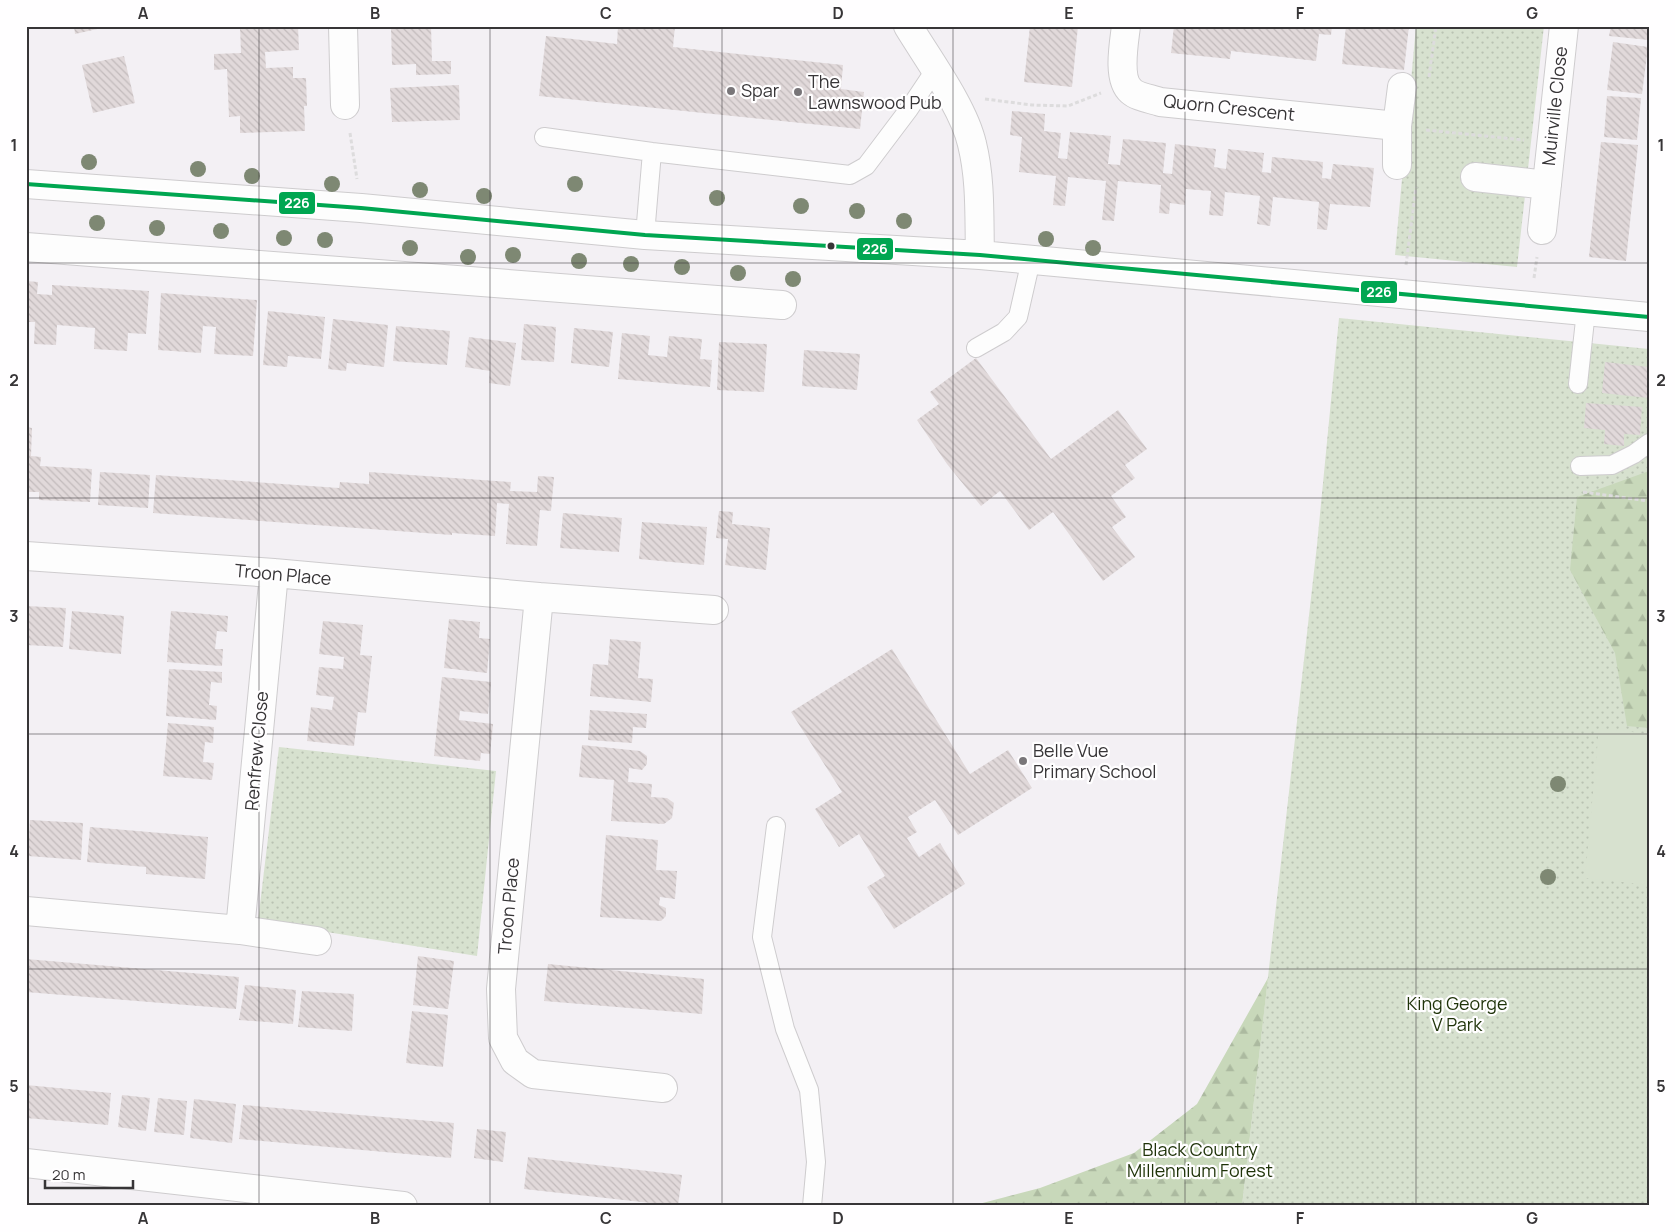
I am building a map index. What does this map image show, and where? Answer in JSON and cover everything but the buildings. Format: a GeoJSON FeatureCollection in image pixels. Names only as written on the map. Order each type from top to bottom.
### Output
{"type":"FeatureCollection","features":[{"type":"Feature","properties":{"kind":"street"},"geometry":{"type":"LineString","coordinates":[[343,26],[345,105]]}},
{"type":"Feature","properties":{"kind":"street"},"geometry":{"type":"LineString","coordinates":[[908,26],[960,110],[972,142],[978,174],[980,255]]}},
{"type":"Feature","properties":{"kind":"street"},"geometry":{"type":"LineString","coordinates":[[1125,84],[1122,56],[1126,26]]}},
{"type":"Feature","properties":{"kind":"street","name":"Muirville Close"},"geometry":{"type":"LineString","coordinates":[[1542,230],[1564,26]]}},
{"type":"Feature","properties":{"kind":"street","name":"Quorn Crescent"},"geometry":{"type":"LineString","coordinates":[[1125,84],[1132,93],[1160,102],[1410,128]]}},
{"type":"Feature","properties":{"kind":"street"},"geometry":{"type":"LineString","coordinates":[[1397,165],[1410,128],[1402,87]]}},
{"type":"Feature","properties":{"kind":"street","name":"Muirville Close"},"geometry":{"type":"LineString","coordinates":[[1475,177],[1547,185]]}},
{"type":"Feature","properties":{"kind":"street"},"geometry":{"type":"LineString","coordinates":[[26,184],[362,208],[645,235],[980,255],[1649,317]]}},
{"type":"Feature","properties":{"kind":"street"},"geometry":{"type":"LineString","coordinates":[[26,246],[782,305]]}},
{"type":"Feature","properties":{"kind":"street","name":"Troon Place"},"geometry":{"type":"LineString","coordinates":[[26,556],[274,573],[539,597],[714,610]]}},
{"type":"Feature","properties":{"kind":"street","name":"Renfrew Close"},"geometry":{"type":"LineString","coordinates":[[240,930],[274,573]]}},
{"type":"Feature","properties":{"kind":"street","name":"Troon Place"},"geometry":{"type":"LineString","coordinates":[[539,597],[501,989],[503,1038],[515,1061],[533,1074],[663,1088]]}},
{"type":"Feature","properties":{"kind":"street"},"geometry":{"type":"LineString","coordinates":[[26,911],[240,930],[317,941]]}},
{"type":"Feature","properties":{"kind":"street"},"geometry":{"type":"LineString","coordinates":[[26,1163],[403,1206]]}},
{"type":"Feature","properties":{"kind":"lane"},"geometry":{"type":"LineString","coordinates":[[544,137],[652,152],[850,175],[866,166],[935,70]]}},
{"type":"Feature","properties":{"kind":"lane"},"geometry":{"type":"LineString","coordinates":[[645,235],[652,152]]}},
{"type":"Feature","properties":{"kind":"lane"},"geometry":{"type":"LineString","coordinates":[[976,348],[1004,332],[1018,317],[1031,260]]}},
{"type":"Feature","properties":{"kind":"lane"},"geometry":{"type":"LineString","coordinates":[[1578,384],[1586,311]]}},
{"type":"Feature","properties":{"kind":"lane"},"geometry":{"type":"LineString","coordinates":[[1580,466],[1612,465],[1634,454],[1649,442]]}},
{"type":"Feature","properties":{"kind":"lane"},"geometry":{"type":"LineString","coordinates":[[776,826],[762,937],[785,1029],[808,1090],[816,1162],[812,1206]]}},
{"type":"Feature","properties":{"kind":"path"},"geometry":{"type":"LineString","coordinates":[[950,95],[1032,105],[1068,106],[1125,84]]}},
{"type":"Feature","properties":{"kind":"path"},"geometry":{"type":"LineString","coordinates":[[345,105],[362,208]]}},
{"type":"Feature","properties":{"kind":"path"},"geometry":{"type":"LineString","coordinates":[[1410,128],[1552,143]]}},
{"type":"Feature","properties":{"kind":"path"},"geometry":{"type":"LineString","coordinates":[[1530,305],[1542,230]]}},
{"type":"Feature","properties":{"kind":"path"},"geometry":{"type":"LineString","coordinates":[[1578,490],[1649,501]]}},
{"type":"Feature","properties":{"kind":"green space"},"geometry":{"type":"Polygon","coordinates":[[[1416,26],[1544,26],[1517,267],[1395,255],[1416,26]]]}},
{"type":"Feature","properties":{"kind":"green space","name":"King George V Park"},"geometry":{"type":"Polygon","coordinates":[[[1339,318],[1649,349],[1649,1206],[1242,1206],[1317,545],[1339,318]]]}},
{"type":"Feature","properties":{"kind":"green space"},"geometry":{"type":"Polygon","coordinates":[[[1649,471],[1649,728],[1627,726],[1615,653],[1570,570],[1577,497],[1649,471]]]}},
{"type":"Feature","properties":{"kind":"green space"},"geometry":{"type":"Polygon","coordinates":[[[1599,728],[1649,734],[1649,885],[1585,878],[1599,728]]]}},
{"type":"Feature","properties":{"kind":"green space"},"geometry":{"type":"Polygon","coordinates":[[[279,747],[496,771],[477,956],[258,921],[279,747]]]}},
{"type":"Feature","properties":{"kind":"green space","name":"Black Country Millennium Forest"},"geometry":{"type":"Polygon","coordinates":[[[1268,978],[1242,1206],[971,1206],[1040,1188],[1134,1153],[1197,1104],[1268,978]]]}},
{"type":"Feature","properties":{"kind":"transit line","name":"226"},"geometry":{"type":"LineString","coordinates":[[26,184],[361,208],[645,235],[980,255],[1649,317]]}},
{"type":"Feature","properties":{"kind":"place","name":"Spar"},"geometry":{"type":"Point","coordinates":[731,91]}},
{"type":"Feature","properties":{"kind":"place","name":"The Lawnswood Pub"},"geometry":{"type":"Point","coordinates":[798,92]}},
{"type":"Feature","properties":{"kind":"place","name":"Belle Vue Primary School"},"geometry":{"type":"Point","coordinates":[1023,761]}}]}
